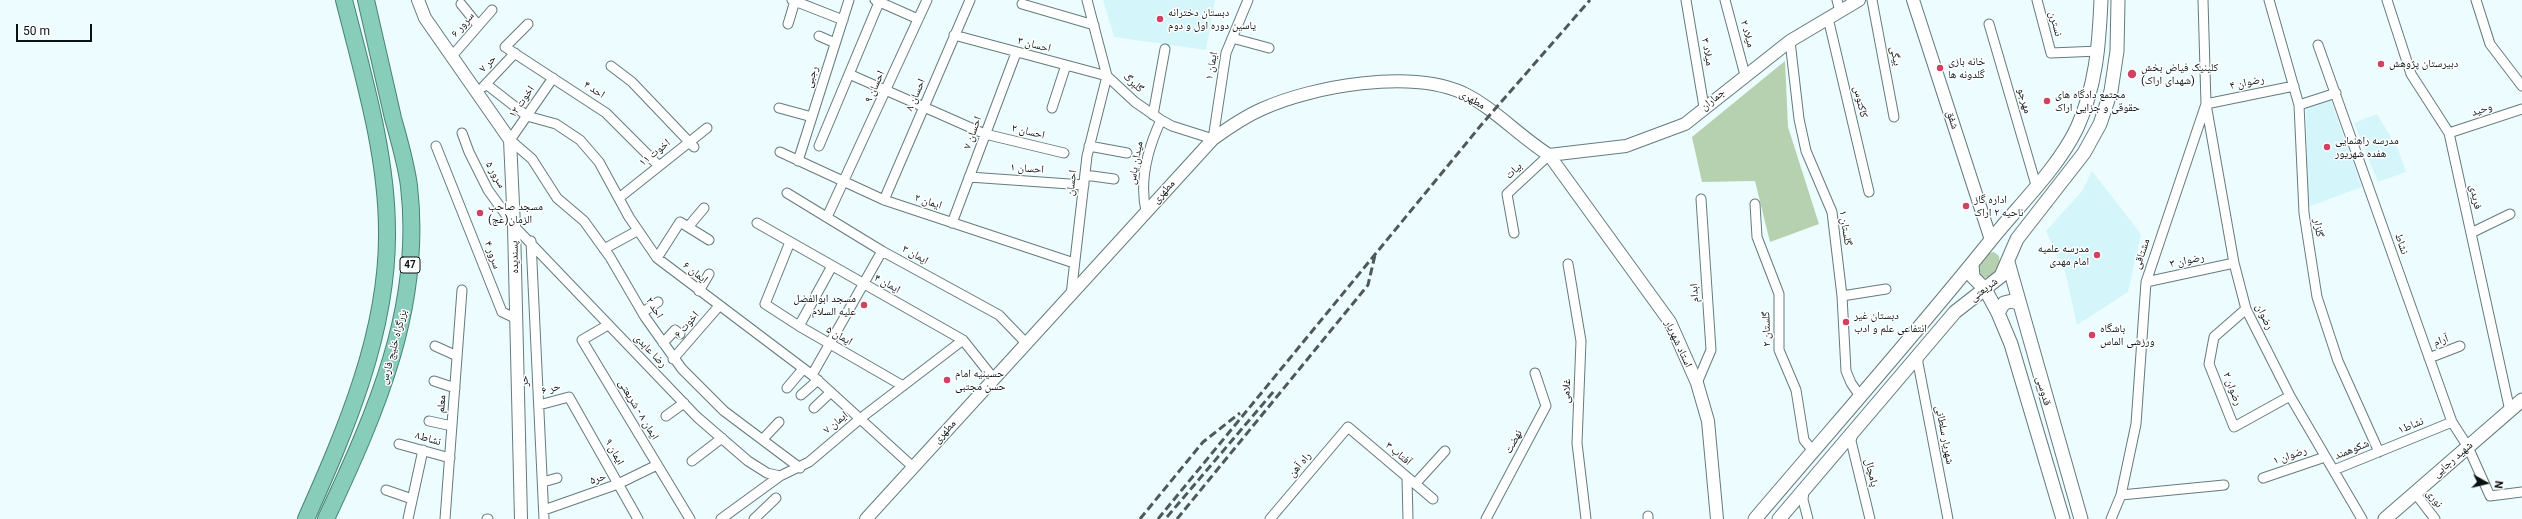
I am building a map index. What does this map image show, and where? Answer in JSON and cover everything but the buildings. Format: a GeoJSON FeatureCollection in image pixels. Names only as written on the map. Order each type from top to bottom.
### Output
{"type":"FeatureCollection","features":[{"type":"Feature","properties":{"kind":"highway","name":"بزرگراه خلیج فارس"},"geometry":{"type":"LineString","coordinates":[[306,519],[349,414],[367,361],[378,318],[385,276],[387,232],[384,186],[376,139],[344,0]]}},
{"type":"Feature","properties":{"kind":"highway","name":"بزرگراه خلیج فارس"},"geometry":{"type":"LineString","coordinates":[[326,519],[390,370],[402,325],[409,280],[412,233],[409,185],[366,0]]}},
{"type":"Feature","properties":{"kind":"main road","name":"شریعتی"},"geometry":{"type":"LineString","coordinates":[[1755,519],[1972,265],[2064,150],[2076,129],[2090,96],[2099,50],[2101,0]]}},
{"type":"Feature","properties":{"kind":"main road","name":"شریعتی"},"geometry":{"type":"LineString","coordinates":[[1779,519],[1955,312],[2002,276],[2018,239],[2080,159],[2100,124],[2111,91],[2116,64],[2118,0]]}},
{"type":"Feature","properties":{"kind":"main road","name":"قدوسی"},"geometry":{"type":"LineString","coordinates":[[2008,262],[2018,303],[2081,519]]}},
{"type":"Feature","properties":{"kind":"main road","name":"قدوسی"},"geometry":{"type":"LineString","coordinates":[[1972,265],[1973,277],[1985,289],[1998,313],[2011,344],[2063,519]]}},
{"type":"Feature","properties":{"kind":"main road"},"geometry":{"type":"LineString","coordinates":[[1943,299],[1955,300],[1957,306],[1955,312]]}},
{"type":"Feature","properties":{"kind":"main road"},"geometry":{"type":"LineString","coordinates":[[1998,313],[2004,303],[2012,301],[2018,303]]}},
{"type":"Feature","properties":{"kind":"main road","name":"شهید رجایی"},"geometry":{"type":"LineString","coordinates":[[2384,519],[2522,400]]}},
{"type":"Feature","properties":{"kind":"street"},"geometry":{"type":"LineString","coordinates":[[418,0],[425,18],[452,56],[482,88],[510,140]]}},
{"type":"Feature","properties":{"kind":"street","name":"رجبی"},"geometry":{"type":"LineString","coordinates":[[798,161],[849,0]]}},
{"type":"Feature","properties":{"kind":"street","name":"احسان ۹"},"geometry":{"type":"LineString","coordinates":[[827,217],[844,184],[927,0]]}},
{"type":"Feature","properties":{"kind":"street","name":"احسان ۸"},"geometry":{"type":"LineString","coordinates":[[884,200],[970,0]]}},
{"type":"Feature","properties":{"kind":"street","name":"گلبرگ"},"geometry":{"type":"LineString","coordinates":[[1087,0],[1107,76],[1135,102],[1172,126],[1213,139]]}},
{"type":"Feature","properties":{"kind":"street","name":"ایمان ۱"},"geometry":{"type":"LineString","coordinates":[[1213,139],[1226,53],[1248,0]]}},
{"type":"Feature","properties":{"kind":"street","name":"میلاد ۳"},"geometry":{"type":"LineString","coordinates":[[1686,0],[1704,107]]}},
{"type":"Feature","properties":{"kind":"street","name":"میلاد ۲"},"geometry":{"type":"LineString","coordinates":[[1725,0],[1745,75]]}},
{"type":"Feature","properties":{"kind":"street","name":"جماران"},"geometry":{"type":"LineString","coordinates":[[1549,155],[1626,146],[1685,124],[1704,107],[1790,41],[1828,18],[1839,6],[1859,0]]}},
{"type":"Feature","properties":{"kind":"street","name":"بیگی"},"geometry":{"type":"LineString","coordinates":[[1872,0],[1894,116]]}},
{"type":"Feature","properties":{"kind":"street","name":"شفق"},"geometry":{"type":"LineString","coordinates":[[1913,0],[1991,240]]}},
{"type":"Feature","properties":{"kind":"street","name":"نسترن"},"geometry":{"type":"LineString","coordinates":[[2036,0],[2051,53],[2099,50]]}},
{"type":"Feature","properties":{"kind":"street","name":"مشتاقی"},"geometry":{"type":"LineString","coordinates":[[2111,519],[2121,495],[2136,424],[2146,282],[2206,104],[2202,0]]}},
{"type":"Feature","properties":{"kind":"street","name":"گلزار"},"geometry":{"type":"LineString","coordinates":[[2269,0],[2299,105],[2304,213],[2317,297],[2338,361],[2379,452]]}},
{"type":"Feature","properties":{"kind":"street","name":"فریدی"},"geometry":{"type":"LineString","coordinates":[[2387,0],[2411,74],[2449,133],[2510,411]]}},
{"type":"Feature","properties":{"kind":"street"},"geometry":{"type":"LineString","coordinates":[[2476,0],[2490,44],[2522,86]]}},
{"type":"Feature","properties":{"kind":"street"},"geometry":{"type":"LineString","coordinates":[[788,24],[793,1],[843,20]]}},
{"type":"Feature","properties":{"kind":"street"},"geometry":{"type":"LineString","coordinates":[[819,146],[878,1],[918,19]]}},
{"type":"Feature","properties":{"kind":"street"},"geometry":{"type":"LineString","coordinates":[[461,4],[478,25]]}},
{"type":"Feature","properties":{"kind":"street"},"geometry":{"type":"LineString","coordinates":[[1022,4],[1094,25]]}},
{"type":"Feature","properties":{"kind":"street","name":"سرور ۶"},"geometry":{"type":"LineString","coordinates":[[452,56],[492,10]]}},
{"type":"Feature","properties":{"kind":"street","name":"کاکتوس"},"geometry":{"type":"LineString","coordinates":[[1828,18],[1869,192]]}},
{"type":"Feature","properties":{"kind":"street","name":"احد ۴"},"geometry":{"type":"LineString","coordinates":[[528,24],[505,47],[606,113],[659,166]]}},
{"type":"Feature","properties":{"kind":"street","name":"مهرجو"},"geometry":{"type":"LineString","coordinates":[[1989,24],[2036,185]]}},
{"type":"Feature","properties":{"kind":"street","name":"احسان ۳"},"geometry":{"type":"LineString","coordinates":[[954,35],[1016,53],[1107,76]]}},
{"type":"Feature","properties":{"kind":"street"},"geometry":{"type":"LineString","coordinates":[[819,36],[835,43]]}},
{"type":"Feature","properties":{"kind":"street"},"geometry":{"type":"LineString","coordinates":[[1232,38],[1269,48]]}},
{"type":"Feature","properties":{"kind":"street","name":"گلستان ۱"},"geometry":{"type":"LineString","coordinates":[[1790,41],[1799,120],[1806,151],[1832,212],[1842,296],[1846,370],[1851,383],[1860,396]]}},
{"type":"Feature","properties":{"kind":"street","name":"نشاط"},"geometry":{"type":"LineString","coordinates":[[2318,45],[2452,422],[2468,447],[2490,496],[2522,492]]}},
{"type":"Feature","properties":{"kind":"street","name":"میدان یاس"},"geometry":{"type":"LineString","coordinates":[[1146,211],[1143,197],[1146,161],[1157,117],[1166,49]]}},
{"type":"Feature","properties":{"kind":"street","name":"حر ۷"},"geometry":{"type":"LineString","coordinates":[[482,88],[515,53]]}},
{"type":"Feature","properties":{"kind":"street","name":"احسان ۷"},"geometry":{"type":"LineString","coordinates":[[952,223],[1016,53]]}},
{"type":"Feature","properties":{"kind":"street"},"geometry":{"type":"LineString","coordinates":[[1052,108],[1066,65]]}},
{"type":"Feature","properties":{"kind":"street"},"geometry":{"type":"LineString","coordinates":[[611,66],[632,82],[691,145]]}},
{"type":"Feature","properties":{"kind":"street","name":"احسان ۲"},"geometry":{"type":"LineString","coordinates":[[849,74],[923,108],[985,134],[1064,153]]}},
{"type":"Feature","properties":{"kind":"street","name":"احسان"},"geometry":{"type":"LineString","coordinates":[[1071,295],[1089,146],[1107,76]]}},
{"type":"Feature","properties":{"kind":"street","name":"اخوت ۱۲"},"geometry":{"type":"LineString","coordinates":[[510,140],[553,78]]}},
{"type":"Feature","properties":{"kind":"street","name":"مطهری"},"geometry":{"type":"LineString","coordinates":[[866,519],[1213,139],[1234,124],[1262,109],[1311,93],[1356,84],[1392,81],[1424,82],[1462,93],[1480,102],[1526,140],[1549,155]]}},
{"type":"Feature","properties":{"kind":"street","name":"رضوان ۴"},"geometry":{"type":"LineString","coordinates":[[2206,104],[2294,86]]}},
{"type":"Feature","properties":{"kind":"street","name":"ایمان ۶"},"geometry":{"type":"LineString","coordinates":[[482,88],[527,116],[556,124],[580,140],[599,162],[637,231],[657,258],[815,378],[862,418],[913,467]]}},
{"type":"Feature","properties":{"kind":"street"},"geometry":{"type":"LineString","coordinates":[[2299,105],[2336,93]]}},
{"type":"Feature","properties":{"kind":"street","name":"رضوان"},"geometry":{"type":"LineString","coordinates":[[2206,104],[2234,263],[2246,309],[2290,396],[2362,519]]}},
{"type":"Feature","properties":{"kind":"street"},"geometry":{"type":"LineString","coordinates":[[779,108],[812,118]]}},
{"type":"Feature","properties":{"kind":"street","name":"وحید"},"geometry":{"type":"LineString","coordinates":[[2449,133],[2522,109]]}},
{"type":"Feature","properties":{"kind":"street","name":"اخوت ۱۱"},"geometry":{"type":"LineString","coordinates":[[619,198],[659,166],[691,145],[707,128]]}},
{"type":"Feature","properties":{"kind":"street","name":"سرور ۵"},"geometry":{"type":"LineString","coordinates":[[462,132],[469,152],[488,190],[514,226]]}},
{"type":"Feature","properties":{"kind":"street","name":"پسندیده"},"geometry":{"type":"LineString","coordinates":[[510,140],[517,319],[521,519]]}},
{"type":"Feature","properties":{"kind":"street","name":"احد ۲"},"geometry":{"type":"LineString","coordinates":[[510,140],[532,159],[557,198],[584,221],[604,249],[673,359],[724,411],[800,468]]}},
{"type":"Feature","properties":{"kind":"street","name":"سرور ۴"},"geometry":{"type":"LineString","coordinates":[[436,146],[502,312],[517,319]]}},
{"type":"Feature","properties":{"kind":"street"},"geometry":{"type":"LineString","coordinates":[[1089,146],[1127,153]]}},
{"type":"Feature","properties":{"kind":"street","name":"ایمان ۲"},"geometry":{"type":"LineString","coordinates":[[780,152],[844,184],[884,200],[1074,263]]}},
{"type":"Feature","properties":{"kind":"street","name":"بیات"},"geometry":{"type":"LineString","coordinates":[[1514,233],[1507,194],[1549,155]]}},
{"type":"Feature","properties":{"kind":"street","name":"استاد شهریار"},"geometry":{"type":"LineString","coordinates":[[1549,155],[1670,322],[1696,383],[1708,421],[1717,519]]}},
{"type":"Feature","properties":{"kind":"street","name":"احسان ۱"},"geometry":{"type":"LineString","coordinates":[[969,177],[1084,180],[1114,179]]}},
{"type":"Feature","properties":{"kind":"street","name":"ایمان ۳"},"geometry":{"type":"LineString","coordinates":[[787,192],[882,251],[999,315],[1026,344]]}},
{"type":"Feature","properties":{"kind":"street","name":"ابدام"},"geometry":{"type":"LineString","coordinates":[[1696,383],[1711,350],[1701,199]]}},
{"type":"Feature","properties":{"kind":"street","name":"گلستان ۲"},"geometry":{"type":"LineString","coordinates":[[1755,204],[1757,236],[1779,294],[1779,350],[1796,390],[1804,440],[1813,451]]}},
{"type":"Feature","properties":{"kind":"street"},"geometry":{"type":"LineString","coordinates":[[688,227],[704,208]]}},
{"type":"Feature","properties":{"kind":"street"},"geometry":{"type":"LineString","coordinates":[[2471,233],[2510,214]]}},
{"type":"Feature","properties":{"kind":"street"},"geometry":{"type":"LineString","coordinates":[[657,258],[680,222],[709,240]]}},
{"type":"Feature","properties":{"kind":"street","name":"ایمان ۴"},"geometry":{"type":"LineString","coordinates":[[757,224],[963,340],[994,379]]}},
{"type":"Feature","properties":{"kind":"street","name":"رضا عابدی"},"geometry":{"type":"LineString","coordinates":[[514,226],[684,403],[722,438],[767,473],[780,476]]}},
{"type":"Feature","properties":{"kind":"street"},"geometry":{"type":"LineString","coordinates":[[604,249],[637,231]]}},
{"type":"Feature","properties":{"kind":"street","name":"حر"},"geometry":{"type":"LineString","coordinates":[[530,241],[544,515]]}},
{"type":"Feature","properties":{"kind":"street","name":"ایمان ۵"},"geometry":{"type":"LineString","coordinates":[[790,242],[765,304],[829,344],[903,386]]}},
{"type":"Feature","properties":{"kind":"street"},"geometry":{"type":"LineString","coordinates":[[801,395],[815,378],[829,344],[882,251]]}},
{"type":"Feature","properties":{"kind":"street","name":"رضوان ۳"},"geometry":{"type":"LineString","coordinates":[[2146,282],[2234,263]]}},
{"type":"Feature","properties":{"kind":"street","name":"غلامی"},"geometry":{"type":"LineString","coordinates":[[1568,264],[1580,341],[1577,443],[1586,519]]}},
{"type":"Feature","properties":{"kind":"street"},"geometry":{"type":"LineString","coordinates":[[799,326],[832,266]]}},
{"type":"Feature","properties":{"kind":"street"},"geometry":{"type":"LineString","coordinates":[[699,290],[709,274]]}},
{"type":"Feature","properties":{"kind":"street"},"geometry":{"type":"LineString","coordinates":[[1842,296],[1886,289]]}},
{"type":"Feature","properties":{"kind":"street","name":"معلم"},"geometry":{"type":"LineString","coordinates":[[445,519],[462,290]]}},
{"type":"Feature","properties":{"kind":"street"},"geometry":{"type":"LineString","coordinates":[[643,312],[658,302]]}},
{"type":"Feature","properties":{"kind":"street","name":"اخوت ۶"},"geometry":{"type":"LineString","coordinates":[[673,359],[719,306]]}},
{"type":"Feature","properties":{"kind":"street","name":"رضوان ۲"},"geometry":{"type":"LineString","coordinates":[[2246,309],[2214,337],[2209,364],[2234,427],[2290,396]]}},
{"type":"Feature","properties":{"kind":"street","name":"ایمان ۸ - شریعتی"},"geometry":{"type":"LineString","coordinates":[[608,325],[582,340],[690,519]]}},
{"type":"Feature","properties":{"kind":"street"},"geometry":{"type":"LineString","coordinates":[[663,343],[674,330],[680,334]]}},
{"type":"Feature","properties":{"kind":"street","name":"ایمان ۷"},"geometry":{"type":"LineString","coordinates":[[721,519],[780,476],[800,468],[963,340]]}},
{"type":"Feature","properties":{"kind":"street"},"geometry":{"type":"LineString","coordinates":[[435,346],[457,356]]}},
{"type":"Feature","properties":{"kind":"street","name":"آرام"},"geometry":{"type":"LineString","coordinates":[[2429,358],[2460,346]]}},
{"type":"Feature","properties":{"kind":"street","name":"شهریار سلطانی"},"geometry":{"type":"LineString","coordinates":[[1918,355],[1918,363],[1947,519]]}},
{"type":"Feature","properties":{"kind":"street"},"geometry":{"type":"LineString","coordinates":[[787,388],[803,369]]}},
{"type":"Feature","properties":{"kind":"street","name":"نهضت"},"geometry":{"type":"LineString","coordinates":[[1486,519],[1546,406],[1536,373]]}},
{"type":"Feature","properties":{"kind":"street"},"geometry":{"type":"LineString","coordinates":[[434,381],[455,388]]}},
{"type":"Feature","properties":{"kind":"street"},"geometry":{"type":"LineString","coordinates":[[814,408],[831,392]]}},
{"type":"Feature","properties":{"kind":"street","name":"حر ۶"},"geometry":{"type":"LineString","coordinates":[[539,405],[569,397]]}},
{"type":"Feature","properties":{"kind":"street","name":"ایمان ۹"},"geometry":{"type":"LineString","coordinates":[[569,397],[638,519]]}},
{"type":"Feature","properties":{"kind":"street"},"geometry":{"type":"LineString","coordinates":[[666,416],[684,403]]}},
{"type":"Feature","properties":{"kind":"street"},"geometry":{"type":"LineString","coordinates":[[429,421],[452,426]]}},
{"type":"Feature","properties":{"kind":"street"},"geometry":{"type":"LineString","coordinates":[[763,439],[779,422]]}},
{"type":"Feature","properties":{"kind":"street","name":"نشاط۱"},"geometry":{"type":"LineString","coordinates":[[2379,452],[2452,422]]}},
{"type":"Feature","properties":{"kind":"street","name":"آفتاب ۳"},"geometry":{"type":"LineString","coordinates":[[1348,427],[1433,499]]}},
{"type":"Feature","properties":{"kind":"street","name":"راه آهن"},"geometry":{"type":"LineString","coordinates":[[1270,519],[1348,427]]}},
{"type":"Feature","properties":{"kind":"street","name":"پامچال"},"geometry":{"type":"LineString","coordinates":[[1853,432],[1851,441],[1870,519]]}},
{"type":"Feature","properties":{"kind":"street"},"geometry":{"type":"LineString","coordinates":[[692,461],[722,438]]}},
{"type":"Feature","properties":{"kind":"street","name":"نشاط۸"},"geometry":{"type":"LineString","coordinates":[[399,444],[450,458]]}},
{"type":"Feature","properties":{"kind":"street"},"geometry":{"type":"LineString","coordinates":[[408,519],[423,450]]}},
{"type":"Feature","properties":{"kind":"street"},"geometry":{"type":"LineString","coordinates":[[1415,484],[1445,451]]}},
{"type":"Feature","properties":{"kind":"street","name":"شکوهمند"},"geometry":{"type":"LineString","coordinates":[[2334,470],[2379,452]]}},
{"type":"Feature","properties":{"kind":"street","name":"رضوان ۱"},"geometry":{"type":"LineString","coordinates":[[2263,478],[2325,456]]}},
{"type":"Feature","properties":{"kind":"street","name":"حر۵"},"geometry":{"type":"LineString","coordinates":[[544,515],[618,484],[657,465]]}},
{"type":"Feature","properties":{"kind":"street"},"geometry":{"type":"LineString","coordinates":[[543,482],[557,478]]}},
{"type":"Feature","properties":{"kind":"street"},"geometry":{"type":"LineString","coordinates":[[1407,478],[1408,519]]}},
{"type":"Feature","properties":{"kind":"street"},"geometry":{"type":"LineString","coordinates":[[2121,495],[2224,485]]}},
{"type":"Feature","properties":{"kind":"street"},"geometry":{"type":"LineString","coordinates":[[386,490],[412,499]]}},
{"type":"Feature","properties":{"kind":"street"},"geometry":{"type":"LineString","coordinates":[[1804,490],[1803,500],[1808,519]]}},
{"type":"Feature","properties":{"kind":"street","name":"نوری"},"geometry":{"type":"LineString","coordinates":[[2415,493],[2435,519]]}},
{"type":"Feature","properties":{"kind":"street"},"geometry":{"type":"LineString","coordinates":[[754,519],[776,498]]}},
{"type":"Feature","properties":{"kind":"shaded area","name":"دبستان دخترانه یاسین دوره اول و دوم"},"geometry":{"type":"Polygon","coordinates":[[[1103,0],[1215,0],[1206,50],[1114,37],[1103,0]]]}},
{"type":"Feature","properties":{"kind":"shaded area","name":"مدرسه راهنمایی هفده شهریور"},"geometry":{"type":"Polygon","coordinates":[[[2329,99],[2362,187],[2308,207],[2306,108],[2329,99]]]}},
{"type":"Feature","properties":{"kind":"shaded area"},"geometry":{"type":"Polygon","coordinates":[[[2377,114],[2398,149],[2406,172],[2378,182],[2354,123],[2377,114]]]}},
{"type":"Feature","properties":{"kind":"shaded area","name":"مدرسه علمیه امام مهدی"},"geometry":{"type":"Polygon","coordinates":[[[2092,171],[2141,234],[2128,292],[2077,325],[2066,275],[2046,231],[2082,191],[2092,171]]]}},
{"type":"Feature","properties":{"kind":"green space"},"geometry":{"type":"Polygon","coordinates":[[[1785,61],[1788,127],[1819,224],[1770,242],[1755,181],[1702,182],[1692,137],[1785,61]]]}},
{"type":"Feature","properties":{"kind":"green space"},"geometry":{"type":"Polygon","coordinates":[[[1994,252],[1999,256],[2000,266],[1991,277],[1982,278],[1979,275],[1978,266],[1989,253],[1994,252]]]}},
{"type":"Feature","properties":{"kind":"railway"},"geometry":{"type":"LineString","coordinates":[[1158,519],[1482,124],[1590,0]]}},
{"type":"Feature","properties":{"kind":"railway"},"geometry":{"type":"LineString","coordinates":[[1177,519],[1368,285],[1375,255]]}},
{"type":"Feature","properties":{"kind":"railway"},"geometry":{"type":"LineString","coordinates":[[1167,517],[1274,391]]}},
{"type":"Feature","properties":{"kind":"railway"},"geometry":{"type":"LineString","coordinates":[[1140,519],[1203,442],[1240,413]]}},
{"type":"Feature","properties":{"kind":"place","name":"دبستان دخترانه یاسین دوره اول و دوم"},"geometry":{"type":"Point","coordinates":[1160,19]}},
{"type":"Feature","properties":{"kind":"place","name":"دبیرستان پژوهش"},"geometry":{"type":"Point","coordinates":[2381,64]}},
{"type":"Feature","properties":{"kind":"place","name":"خانه بازی گلدونه ها"},"geometry":{"type":"Point","coordinates":[1940,68]}},
{"type":"Feature","properties":{"kind":"place","name":"کلینیک فیاض بخش (شهدای اراک)"},"geometry":{"type":"Point","coordinates":[2132,74]}},
{"type":"Feature","properties":{"kind":"place","name":"مجتمع دادگاه های حقوقی و جزایی اراک"},"geometry":{"type":"Point","coordinates":[2047,101]}},
{"type":"Feature","properties":{"kind":"place","name":"مدرسه راهنمایی هفده شهریور"},"geometry":{"type":"Point","coordinates":[2327,147]}},
{"type":"Feature","properties":{"kind":"place","name":"اداره گاز ناحیه ۲ اراک"},"geometry":{"type":"Point","coordinates":[1966,206]}},
{"type":"Feature","properties":{"kind":"place","name":"مسجد صاحب الزمان(عج)"},"geometry":{"type":"Point","coordinates":[480,213]}},
{"type":"Feature","properties":{"kind":"place","name":"مدرسه علمیه امام مهدی"},"geometry":{"type":"Point","coordinates":[2097,255]}},
{"type":"Feature","properties":{"kind":"place","name":"مسجد ابوالفضل علیه السلام"},"geometry":{"type":"Point","coordinates":[864,305]}},
{"type":"Feature","properties":{"kind":"place","name":"دبستان غیر انتفاعی علم و ادب"},"geometry":{"type":"Point","coordinates":[1846,322]}},
{"type":"Feature","properties":{"kind":"place","name":"باشگاه ورزشی الماس"},"geometry":{"type":"Point","coordinates":[2092,335]}},
{"type":"Feature","properties":{"kind":"place","name":"حسینیه امام حسن مجتبی"},"geometry":{"type":"Point","coordinates":[947,380]}}]}
